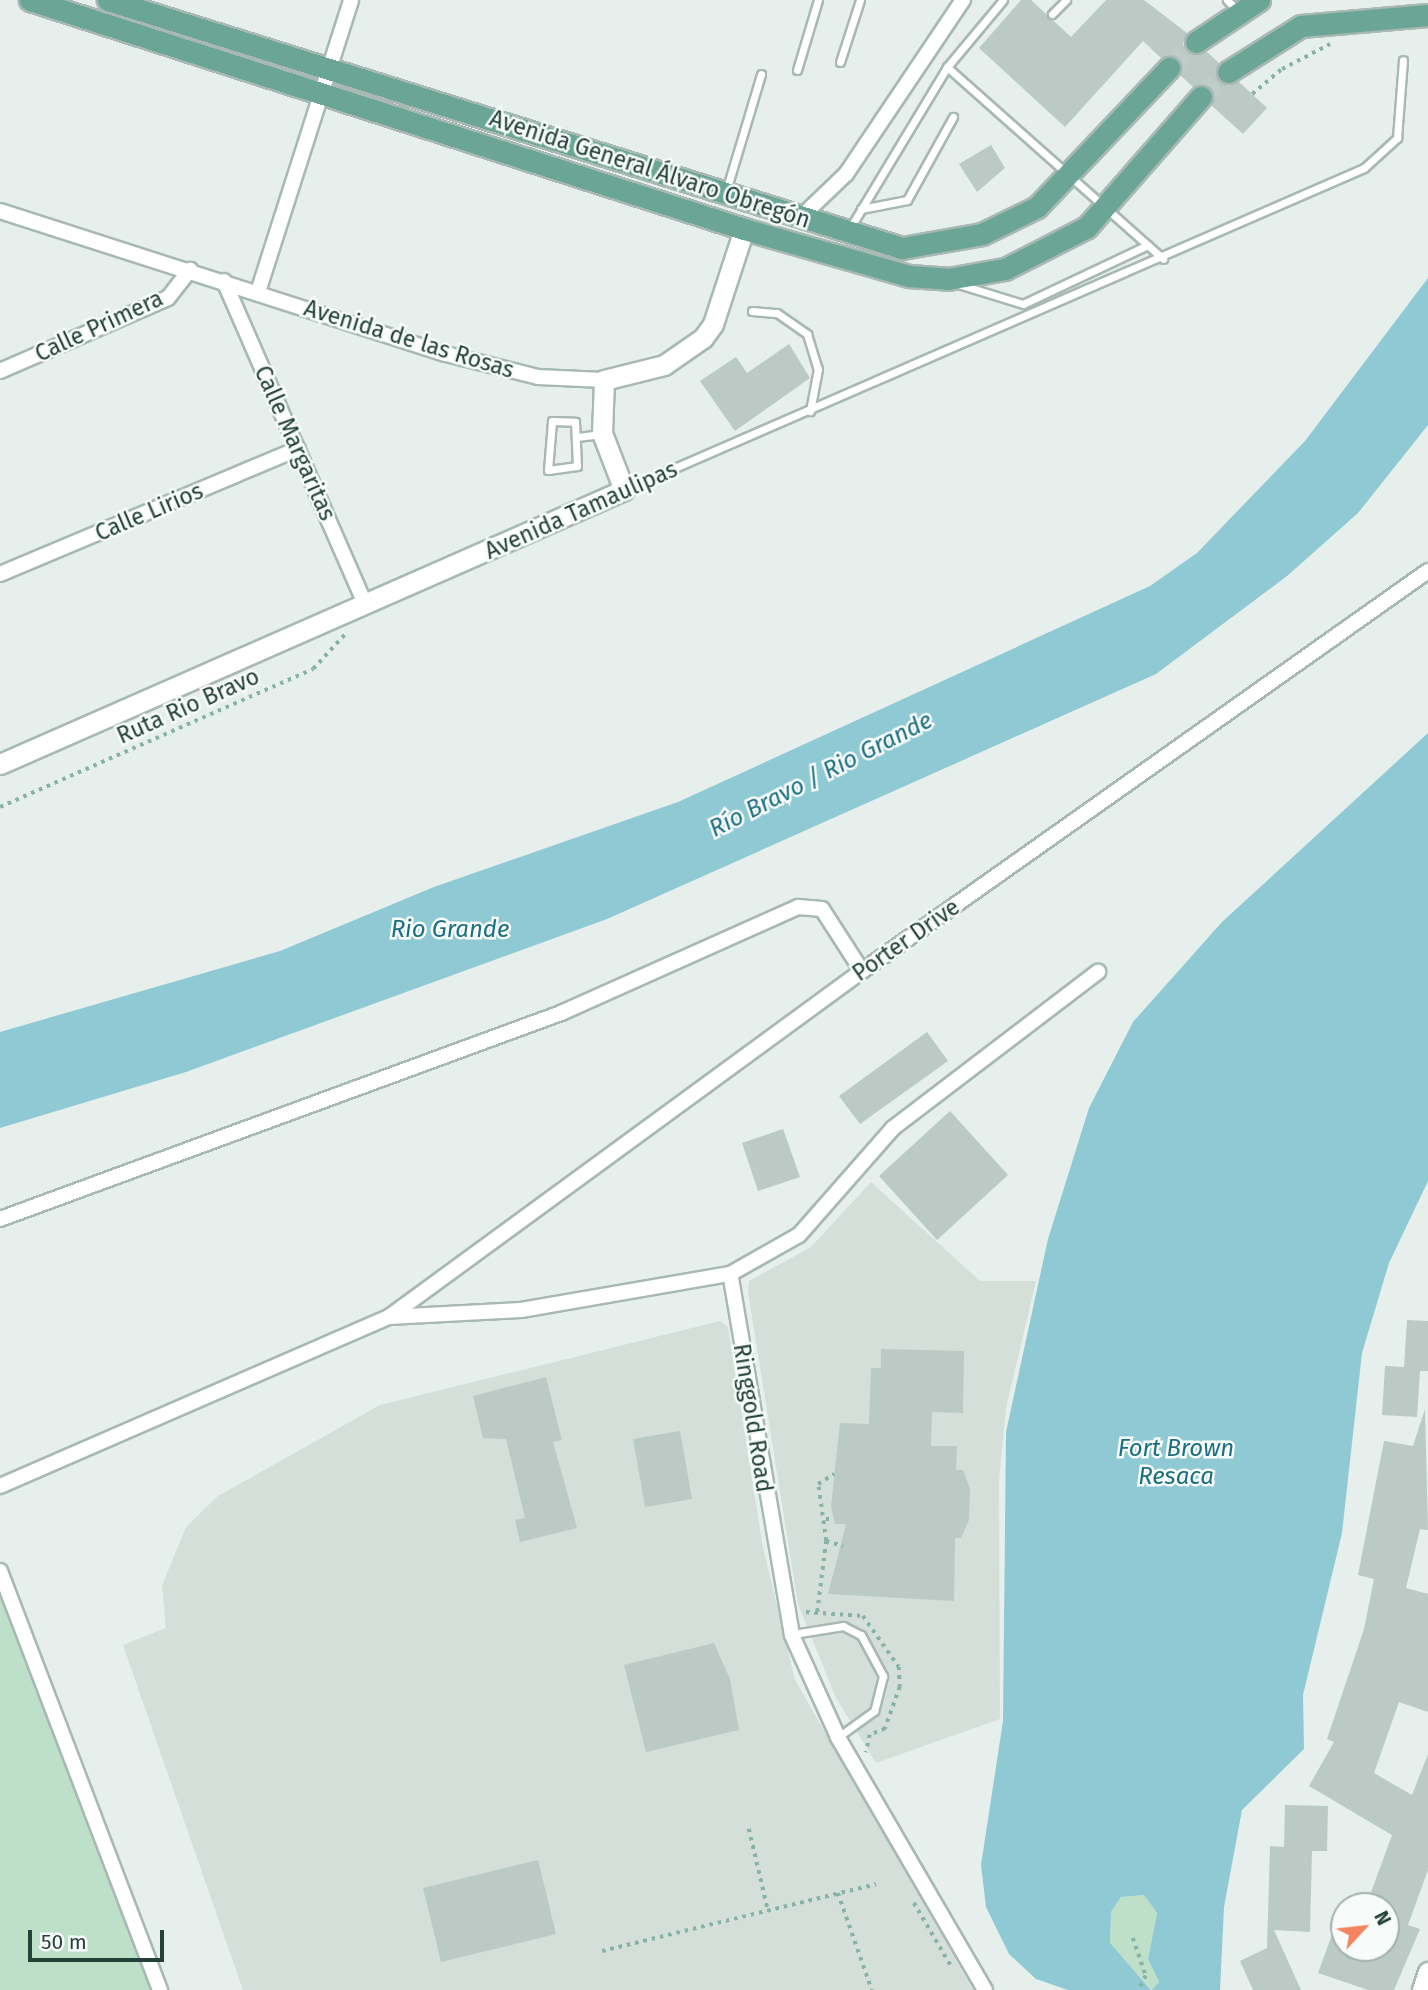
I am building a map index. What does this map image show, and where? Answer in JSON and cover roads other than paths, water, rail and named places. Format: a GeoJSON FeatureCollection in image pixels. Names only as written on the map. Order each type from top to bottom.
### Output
{"type":"FeatureCollection","features":[{"type":"Feature","properties":{"kind":"main road","name":"Avenida General Álvaro Obregón"},"geometry":{"type":"LineString","coordinates":[[30,0],[323,91],[744,229],[909,276],[948,279],[1034,258],[1087,227],[1201,97]]}},
{"type":"Feature","properties":{"kind":"main road","name":"Avenida General Álvaro Obregón"},"geometry":{"type":"LineString","coordinates":[[108,0],[846,235],[902,248],[982,233],[1037,206],[1073,176],[1169,68]]}},
{"type":"Feature","properties":{"kind":"main road"},"geometry":{"type":"LineString","coordinates":[[1196,43],[1233,6],[1259,0]]}},
{"type":"Feature","properties":{"kind":"main road"},"geometry":{"type":"LineString","coordinates":[[1228,72],[1301,26],[1423,15]]}},
{"type":"Feature","properties":{"kind":"main road"},"geometry":{"type":"LineString","coordinates":[[594,179],[600,156]]}},
{"type":"Feature","properties":{"kind":"street"},"geometry":{"type":"LineString","coordinates":[[258,292],[351,0]]}},
{"type":"Feature","properties":{"kind":"street"},"geometry":{"type":"LineString","coordinates":[[799,219],[846,174],[963,0]]}},
{"type":"Feature","properties":{"kind":"street","name":"Avenida de las Rosas"},"geometry":{"type":"LineString","coordinates":[[0,211],[503,370],[604,380],[663,365],[703,338],[713,324],[744,229]]}},
{"type":"Feature","properties":{"kind":"street","name":"Calle Primera"},"geometry":{"type":"LineString","coordinates":[[0,371],[168,298],[190,270]]}},
{"type":"Feature","properties":{"kind":"street","name":"Calle Margaritas"},"geometry":{"type":"LineString","coordinates":[[224,281],[365,604]]}},
{"type":"Feature","properties":{"kind":"street"},"geometry":{"type":"LineString","coordinates":[[604,380],[602,433],[624,490]]}},
{"type":"Feature","properties":{"kind":"street","name":"Calle Lirios"},"geometry":{"type":"LineString","coordinates":[[0,574],[298,449]]}},
{"type":"Feature","properties":{"kind":"street","name":"Avenida Tamaulipas"},"geometry":{"type":"LineString","coordinates":[[0,765],[624,490]]}},
{"type":"Feature","properties":{"kind":"street","name":"Porter Drive"},"geometry":{"type":"LineString","coordinates":[[389,1317],[862,971],[1428,571]]}},
{"type":"Feature","properties":{"kind":"street"},"geometry":{"type":"LineString","coordinates":[[0,1219],[561,1013],[798,907],[822,909],[862,971]]}},
{"type":"Feature","properties":{"kind":"street"},"geometry":{"type":"LineString","coordinates":[[0,1486],[389,1317],[521,1310],[730,1274],[799,1235],[893,1128],[1098,972]]}},
{"type":"Feature","properties":{"kind":"street","name":"Ringgold Road"},"geometry":{"type":"LineString","coordinates":[[730,1274],[792,1635],[838,1737],[985,1990]]}},
{"type":"Feature","properties":{"kind":"street"},"geometry":{"type":"LineString","coordinates":[[0,1571],[160,1990]]}},
{"type":"Feature","properties":{"kind":"street"},"geometry":{"type":"LineString","coordinates":[[1422,1990],[1428,1972]]}},
{"type":"Feature","properties":{"kind":"lane"},"geometry":{"type":"LineString","coordinates":[[797,70],[818,0]]}},
{"type":"Feature","properties":{"kind":"lane"},"geometry":{"type":"LineString","coordinates":[[840,62],[860,0]]}},
{"type":"Feature","properties":{"kind":"lane"},"geometry":{"type":"LineString","coordinates":[[846,235],[947,67],[1003,0]]}},
{"type":"Feature","properties":{"kind":"lane"},"geometry":{"type":"LineString","coordinates":[[1052,14],[1066,0]]}},
{"type":"Feature","properties":{"kind":"lane","name":"Avenida Tamaulipas"},"geometry":{"type":"LineString","coordinates":[[624,490],[1286,206],[1387,152],[1401,120],[1403,60]]}},
{"type":"Feature","properties":{"kind":"lane"},"geometry":{"type":"LineString","coordinates":[[947,67],[1073,176],[1163,259]]}},
{"type":"Feature","properties":{"kind":"lane"},"geometry":{"type":"LineString","coordinates":[[725,197],[761,74]]}},
{"type":"Feature","properties":{"kind":"lane"},"geometry":{"type":"LineString","coordinates":[[861,209],[908,201],[953,117]]}},
{"type":"Feature","properties":{"kind":"lane"},"geometry":{"type":"LineString","coordinates":[[948,279],[1002,302],[1023,304],[1148,245]]}},
{"type":"Feature","properties":{"kind":"lane"},"geometry":{"type":"LineString","coordinates":[[752,312],[777,313],[807,334],[818,369],[810,411]]}},
{"type":"Feature","properties":{"kind":"lane"},"geometry":{"type":"LineString","coordinates":[[552,421],[573,421],[577,437],[577,466],[550,472],[552,421]]}},
{"type":"Feature","properties":{"kind":"lane"},"geometry":{"type":"LineString","coordinates":[[577,437],[602,433]]}},
{"type":"Feature","properties":{"kind":"lane"},"geometry":{"type":"LineString","coordinates":[[792,1635],[843,1626],[861,1635],[883,1676],[874,1711],[838,1737]]}},
{"type":"Feature","properties":{"kind":"water","name":"Rio Grande"},"geometry":{"type":"Polygon","coordinates":[[[1428,278],[1428,425],[1358,513],[1287,576],[1156,674],[607,919],[186,1072],[0,1128],[0,1032],[280,951],[434,887],[678,802],[1150,586],[1197,553],[1305,441],[1428,278]]]}},
{"type":"Feature","properties":{"kind":"water","name":"Fort Brown Resaca"},"geometry":{"type":"Polygon","coordinates":[[[1428,733],[1428,1181],[1389,1263],[1362,1353],[1342,1533],[1303,1695],[1304,1749],[1242,1810],[1224,1907],[1220,1990],[1152,1990],[1159,1982],[1148,1959],[1157,1913],[1144,1895],[1121,1897],[1111,1912],[1110,1943],[1151,1990],[1068,1990],[1036,1979],[1009,1954],[986,1907],[981,1865],[1003,1721],[1006,1432],[1048,1239],[1089,1108],[1133,1022],[1222,922],[1428,733]]]}},
{"type":"Feature","properties":{"kind":"tunnel"},"geometry":{"type":"LineString","coordinates":[[1169,68],[1196,42]]}},
{"type":"Feature","properties":{"kind":"tunnel"},"geometry":{"type":"LineString","coordinates":[[1201,97],[1228,72]]}},
{"type":"Feature","properties":{"kind":"water label","name":"Río Bravo / Rio Grande"},"geometry":{"type":"Point","coordinates":[821,775]}}]}
